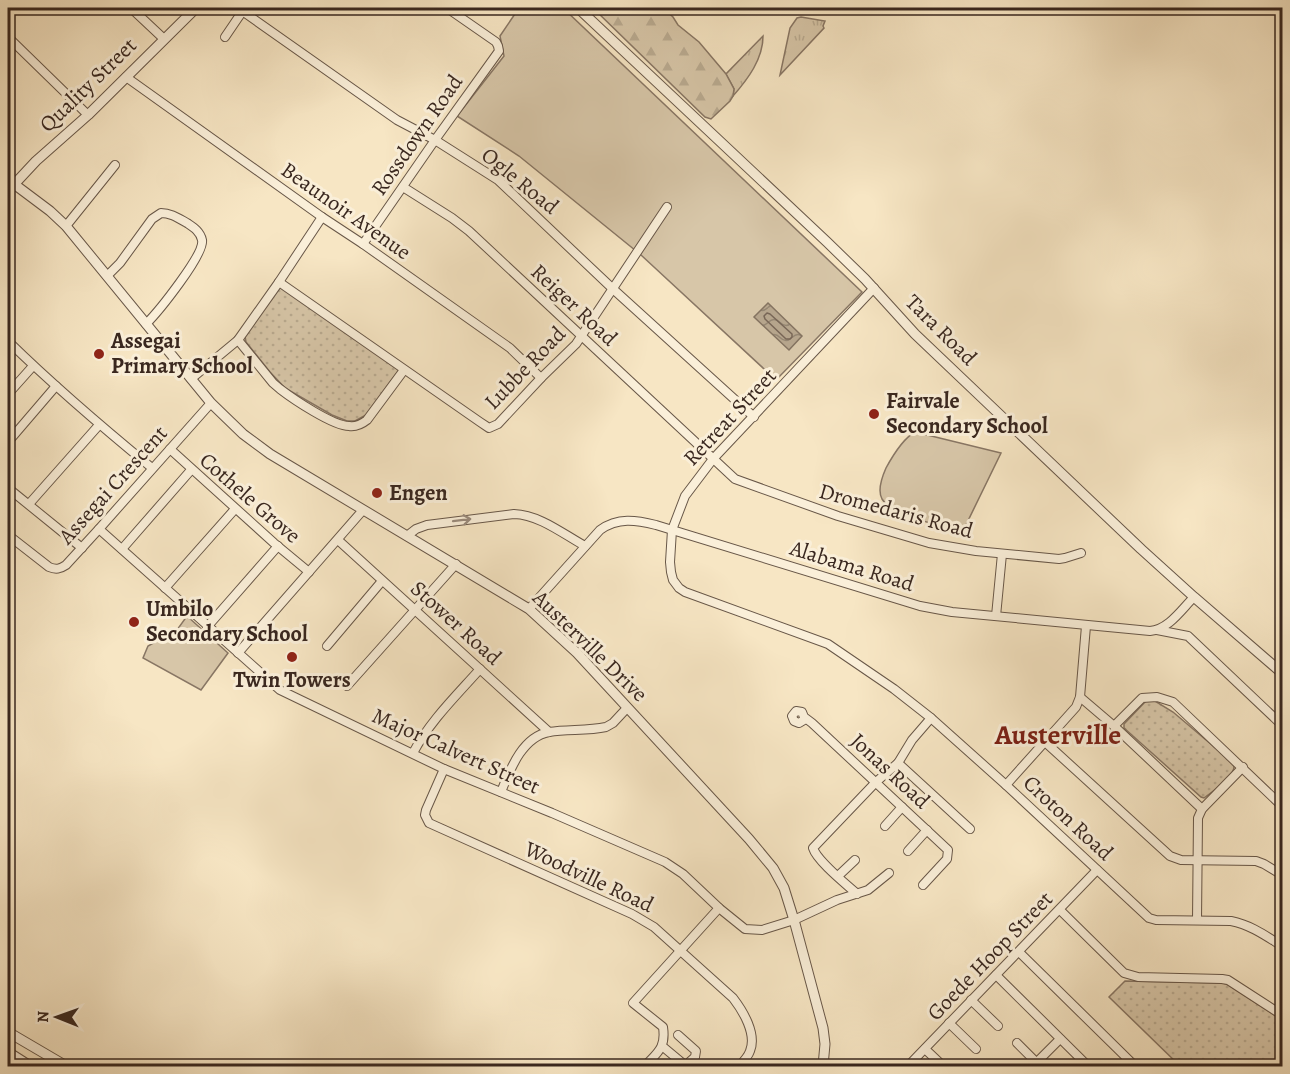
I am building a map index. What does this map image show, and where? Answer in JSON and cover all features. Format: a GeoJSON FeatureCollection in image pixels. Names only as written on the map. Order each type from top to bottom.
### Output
{"type":"FeatureCollection","features":[{"type":"Feature","properties":{"kind":"street"},"geometry":{"type":"LineString","coordinates":[[131,8],[164,39]]}},
{"type":"Feature","properties":{"kind":"street","name":"Quality Street"},"geometry":{"type":"LineString","coordinates":[[11,187],[196,8]]}},
{"type":"Feature","properties":{"kind":"street","name":"Rossdown Road"},"geometry":{"type":"LineString","coordinates":[[363,244],[499,51],[491,38],[447,8]]}},
{"type":"Feature","properties":{"kind":"street","name":"Tara Road"},"geometry":{"type":"LineString","coordinates":[[578,8],[827,242],[874,288],[915,334],[1141,549],[1282,673]]}},
{"type":"Feature","properties":{"kind":"street"},"geometry":{"type":"LineString","coordinates":[[225,38],[240,10]]}},
{"type":"Feature","properties":{"kind":"street","name":"Ogle Road"},"geometry":{"type":"LineString","coordinates":[[240,10],[398,120],[435,140],[489,174],[508,189],[613,289],[754,417]]}},
{"type":"Feature","properties":{"kind":"street"},"geometry":{"type":"LineString","coordinates":[[8,37],[88,115]]}},
{"type":"Feature","properties":{"kind":"street","name":"Beaunoir Avenue"},"geometry":{"type":"LineString","coordinates":[[126,77],[510,348],[541,378]]}},
{"type":"Feature","properties":{"kind":"street"},"geometry":{"type":"LineString","coordinates":[[66,226],[115,165]]}},
{"type":"Feature","properties":{"kind":"street","name":"Austerville Drive"},"geometry":{"type":"LineString","coordinates":[[11,187],[50,211],[66,226],[211,403],[243,434],[363,510],[529,609],[577,653],[773,868],[784,888],[823,1028],[825,1044],[823,1066]]}},
{"type":"Feature","properties":{"kind":"street","name":"Reiger Road"},"geometry":{"type":"LineString","coordinates":[[403,187],[469,231],[713,459]]}},
{"type":"Feature","properties":{"kind":"street","name":"Lubbe Road"},"geometry":{"type":"LineString","coordinates":[[279,282],[489,428],[498,424],[572,348],[667,207]]}},
{"type":"Feature","properties":{"kind":"street"},"geometry":{"type":"LineString","coordinates":[[107,276],[120,263],[152,219],[161,213],[172,214],[199,232],[203,242],[199,253],[146,324]]}},
{"type":"Feature","properties":{"kind":"street"},"geometry":{"type":"LineString","coordinates":[[191,379],[238,340],[322,217]]}},
{"type":"Feature","properties":{"kind":"street","name":"Retreat Street"},"geometry":{"type":"LineString","coordinates":[[685,592],[674,580],[670,562],[672,530],[685,495],[713,459],[874,288]]}},
{"type":"Feature","properties":{"kind":"street"},"geometry":{"type":"LineString","coordinates":[[238,340],[280,389],[335,423],[348,426],[362,424],[367,420],[404,370]]}},
{"type":"Feature","properties":{"kind":"street"},"geometry":{"type":"LineString","coordinates":[[8,341],[99,425],[152,468]]}},
{"type":"Feature","properties":{"kind":"street"},"geometry":{"type":"LineString","coordinates":[[8,394],[33,366]]}},
{"type":"Feature","properties":{"kind":"street"},"geometry":{"type":"LineString","coordinates":[[8,442],[56,386]]}},
{"type":"Feature","properties":{"kind":"street","name":"Assegai Crescent"},"geometry":{"type":"LineString","coordinates":[[8,534],[49,567],[60,569],[99,530],[211,403]]}},
{"type":"Feature","properties":{"kind":"street"},"geometry":{"type":"LineString","coordinates":[[29,504],[99,425]]}},
{"type":"Feature","properties":{"kind":"street","name":"Cothele Grove"},"geometry":{"type":"LineString","coordinates":[[170,449],[235,509],[309,572]]}},
{"type":"Feature","properties":{"kind":"street","name":"Dromedaris Road"},"geometry":{"type":"LineString","coordinates":[[713,459],[729,475],[744,483],[837,516],[930,543],[976,551],[1062,559],[1081,553]]}},
{"type":"Feature","properties":{"kind":"street"},"geometry":{"type":"LineString","coordinates":[[122,549],[192,470]]}},
{"type":"Feature","properties":{"kind":"street"},"geometry":{"type":"LineString","coordinates":[[8,488],[82,548]]}},
{"type":"Feature","properties":{"kind":"street"},"geometry":{"type":"LineString","coordinates":[[165,588],[235,509]]}},
{"type":"Feature","properties":{"kind":"street"},"geometry":{"type":"LineString","coordinates":[[238,653],[363,510]]}},
{"type":"Feature","properties":{"kind":"street"},"geometry":{"type":"LineString","coordinates":[[407,536],[427,525],[522,514],[539,520],[585,546]]}},
{"type":"Feature","properties":{"kind":"street","name":"Alabama Road"},"geometry":{"type":"LineString","coordinates":[[529,609],[606,525],[620,520],[641,521],[920,606],[952,612],[1086,626],[1157,630],[1188,636],[1282,725]]}},
{"type":"Feature","properties":{"kind":"street","name":"Major Calvert Street"},"geometry":{"type":"LineString","coordinates":[[99,530],[280,690],[444,769],[665,862],[745,929],[762,930],[794,920],[837,900],[868,890],[889,873]]}},
{"type":"Feature","properties":{"kind":"street","name":"Stower Road"},"geometry":{"type":"LineString","coordinates":[[338,540],[549,732]]}},
{"type":"Feature","properties":{"kind":"street"},"geometry":{"type":"LineString","coordinates":[[207,627],[278,546]]}},
{"type":"Feature","properties":{"kind":"street"},"geometry":{"type":"LineString","coordinates":[[996,616],[1002,554]]}},
{"type":"Feature","properties":{"kind":"street"},"geometry":{"type":"LineString","coordinates":[[348,686],[456,564]]}},
{"type":"Feature","properties":{"kind":"street"},"geometry":{"type":"LineString","coordinates":[[327,646],[382,581]]}},
{"type":"Feature","properties":{"kind":"street","name":"Croton Road"},"geometry":{"type":"LineString","coordinates":[[685,592],[828,644],[894,689],[931,718],[1006,785],[1149,918],[1243,923],[1282,946]]}},
{"type":"Feature","properties":{"kind":"street"},"geometry":{"type":"LineString","coordinates":[[1157,630],[1169,623],[1194,597]]}},
{"type":"Feature","properties":{"kind":"street"},"geometry":{"type":"LineString","coordinates":[[1006,785],[1076,707],[1080,697],[1086,626]]}},
{"type":"Feature","properties":{"kind":"street"},"geometry":{"type":"LineString","coordinates":[[413,753],[420,738],[434,720],[480,669]]}},
{"type":"Feature","properties":{"kind":"street"},"geometry":{"type":"LineString","coordinates":[[1080,697],[1202,809]]}},
{"type":"Feature","properties":{"kind":"street"},"geometry":{"type":"LineString","coordinates":[[1114,726],[1142,698],[1164,698],[1178,706],[1282,806]]}},
{"type":"Feature","properties":{"kind":"street"},"geometry":{"type":"LineString","coordinates":[[501,792],[514,761],[537,737],[549,732],[606,727],[627,708]]}},
{"type":"Feature","properties":{"kind":"street","name":"Jonas Road"},"geometry":{"type":"LineString","coordinates":[[804,717],[945,847],[949,853],[947,859],[923,885]]}},
{"type":"Feature","properties":{"kind":"street"},"geometry":{"type":"LineString","coordinates":[[857,894],[815,853],[813,848],[876,782],[898,763],[912,740],[931,718]]}},
{"type":"Feature","properties":{"kind":"street"},"geometry":{"type":"LineString","coordinates":[[1045,742],[1170,856],[1181,860],[1256,861],[1282,875]]}},
{"type":"Feature","properties":{"kind":"street"},"geometry":{"type":"LineString","coordinates":[[898,763],[970,829]]}},
{"type":"Feature","properties":{"kind":"street"},"geometry":{"type":"LineString","coordinates":[[1197,920],[1198,818],[1202,809],[1243,767]]}},
{"type":"Feature","properties":{"kind":"street","name":"Woodville Road"},"geometry":{"type":"LineString","coordinates":[[444,769],[426,810],[429,823],[638,917],[654,927],[733,999],[743,1014],[749,1028],[752,1045],[750,1053],[739,1066]]}},
{"type":"Feature","properties":{"kind":"street"},"geometry":{"type":"LineString","coordinates":[[885,826],[902,807]]}},
{"type":"Feature","properties":{"kind":"street"},"geometry":{"type":"LineString","coordinates":[[908,850],[927,830]]}},
{"type":"Feature","properties":{"kind":"street"},"geometry":{"type":"LineString","coordinates":[[837,900],[841,894],[841,879],[855,860]]}},
{"type":"Feature","properties":{"kind":"street","name":"Goede Hoop Street"},"geometry":{"type":"LineString","coordinates":[[908,1066],[1097,870]]}},
{"type":"Feature","properties":{"kind":"street"},"geometry":{"type":"LineString","coordinates":[[645,1066],[662,1046],[665,1037],[663,1027],[633,1003],[719,908]]}},
{"type":"Feature","properties":{"kind":"street"},"geometry":{"type":"LineString","coordinates":[[1060,910],[1124,973],[1138,977],[1228,980],[1282,1015]]}},
{"type":"Feature","properties":{"kind":"street"},"geometry":{"type":"LineString","coordinates":[[1019,952],[1135,1066]]}},
{"type":"Feature","properties":{"kind":"street"},"geometry":{"type":"LineString","coordinates":[[996,975],[1088,1066]]}},
{"type":"Feature","properties":{"kind":"street"},"geometry":{"type":"LineString","coordinates":[[971,1000],[998,1026]]}},
{"type":"Feature","properties":{"kind":"street"},"geometry":{"type":"LineString","coordinates":[[949,1023],[976,1049]]}},
{"type":"Feature","properties":{"kind":"street"},"geometry":{"type":"LineString","coordinates":[[8,1032],[62,1066]]}},
{"type":"Feature","properties":{"kind":"street"},"geometry":{"type":"LineString","coordinates":[[662,1046],[686,1066],[695,1057],[696,1051],[678,1035]]}},
{"type":"Feature","properties":{"kind":"street"},"geometry":{"type":"LineString","coordinates":[[1017,1043],[1037,1065],[1060,1039]]}},
{"type":"Feature","properties":{"kind":"street"},"geometry":{"type":"LineString","coordinates":[[925,1049],[943,1066]]}},
{"type":"Feature","properties":{"kind":"street"},"geometry":{"type":"LineString","coordinates":[[8,1052],[30,1066]]}},
{"type":"Feature","properties":{"kind":"green space"},"geometry":{"type":"Polygon","coordinates":[[[519,8],[563,8],[862,292],[776,380],[641,255],[519,156],[457,116],[504,56],[500,36],[519,8]]]}},
{"type":"Feature","properties":{"kind":"green space"},"geometry":{"type":"Polygon","coordinates":[[[593,8],[663,8],[678,25],[699,42],[726,74],[734,89],[730,101],[711,119],[705,117],[593,8]]]}},
{"type":"Feature","properties":{"kind":"green space"},"geometry":{"type":"Polygon","coordinates":[[[797,18],[825,21],[824,28],[780,75],[790,28],[797,18]]]}},
{"type":"Feature","properties":{"kind":"green space"},"geometry":{"type":"Polygon","coordinates":[[[763,36],[757,61],[749,76],[733,96],[734,89],[726,74],[763,36]]]}},
{"type":"Feature","properties":{"kind":"green space"},"geometry":{"type":"Polygon","coordinates":[[[278,288],[284,288],[399,370],[366,415],[355,421],[347,421],[285,388],[246,342],[245,336],[278,288]]]}},
{"type":"Feature","properties":{"kind":"green space"},"geometry":{"type":"Polygon","coordinates":[[[915,432],[1001,453],[963,531],[907,516],[896,511],[882,499],[880,488],[886,468],[903,443],[915,432]]]}},
{"type":"Feature","properties":{"kind":"green space"},"geometry":{"type":"Polygon","coordinates":[[[187,616],[228,653],[201,690],[143,658],[148,646],[177,630],[187,616]]]}},
{"type":"Feature","properties":{"kind":"green space"},"geometry":{"type":"Polygon","coordinates":[[[1146,701],[1155,701],[1173,712],[1232,762],[1234,767],[1230,775],[1204,798],[1124,728],[1124,724],[1146,701]]]}},
{"type":"Feature","properties":{"kind":"green space"},"geometry":{"type":"Polygon","coordinates":[[[1125,981],[1229,985],[1282,1020],[1282,1066],[1180,1066],[1109,997],[1125,981]]]}},
{"type":"Feature","properties":{"kind":"water"},"geometry":{"type":"Polygon","coordinates":[[[768,303],[802,336],[789,350],[754,317],[768,303]]]}},
{"type":"Feature","properties":{"kind":"place","name":"Assegai Primary School"},"geometry":{"type":"Point","coordinates":[99,354]}},
{"type":"Feature","properties":{"kind":"place","name":"Fairvale Secondary School"},"geometry":{"type":"Point","coordinates":[874,414]}},
{"type":"Feature","properties":{"kind":"place","name":"Engen"},"geometry":{"type":"Point","coordinates":[377,493]}},
{"type":"Feature","properties":{"kind":"place","name":"Umbilo Secondary School"},"geometry":{"type":"Point","coordinates":[134,622]}},
{"type":"Feature","properties":{"kind":"place","name":"Twin Towers"},"geometry":{"type":"Point","coordinates":[292,657]}},
{"type":"Feature","properties":{"kind":"district","name":"Austerville"},"geometry":{"type":"Point","coordinates":[1058,735]}}]}
